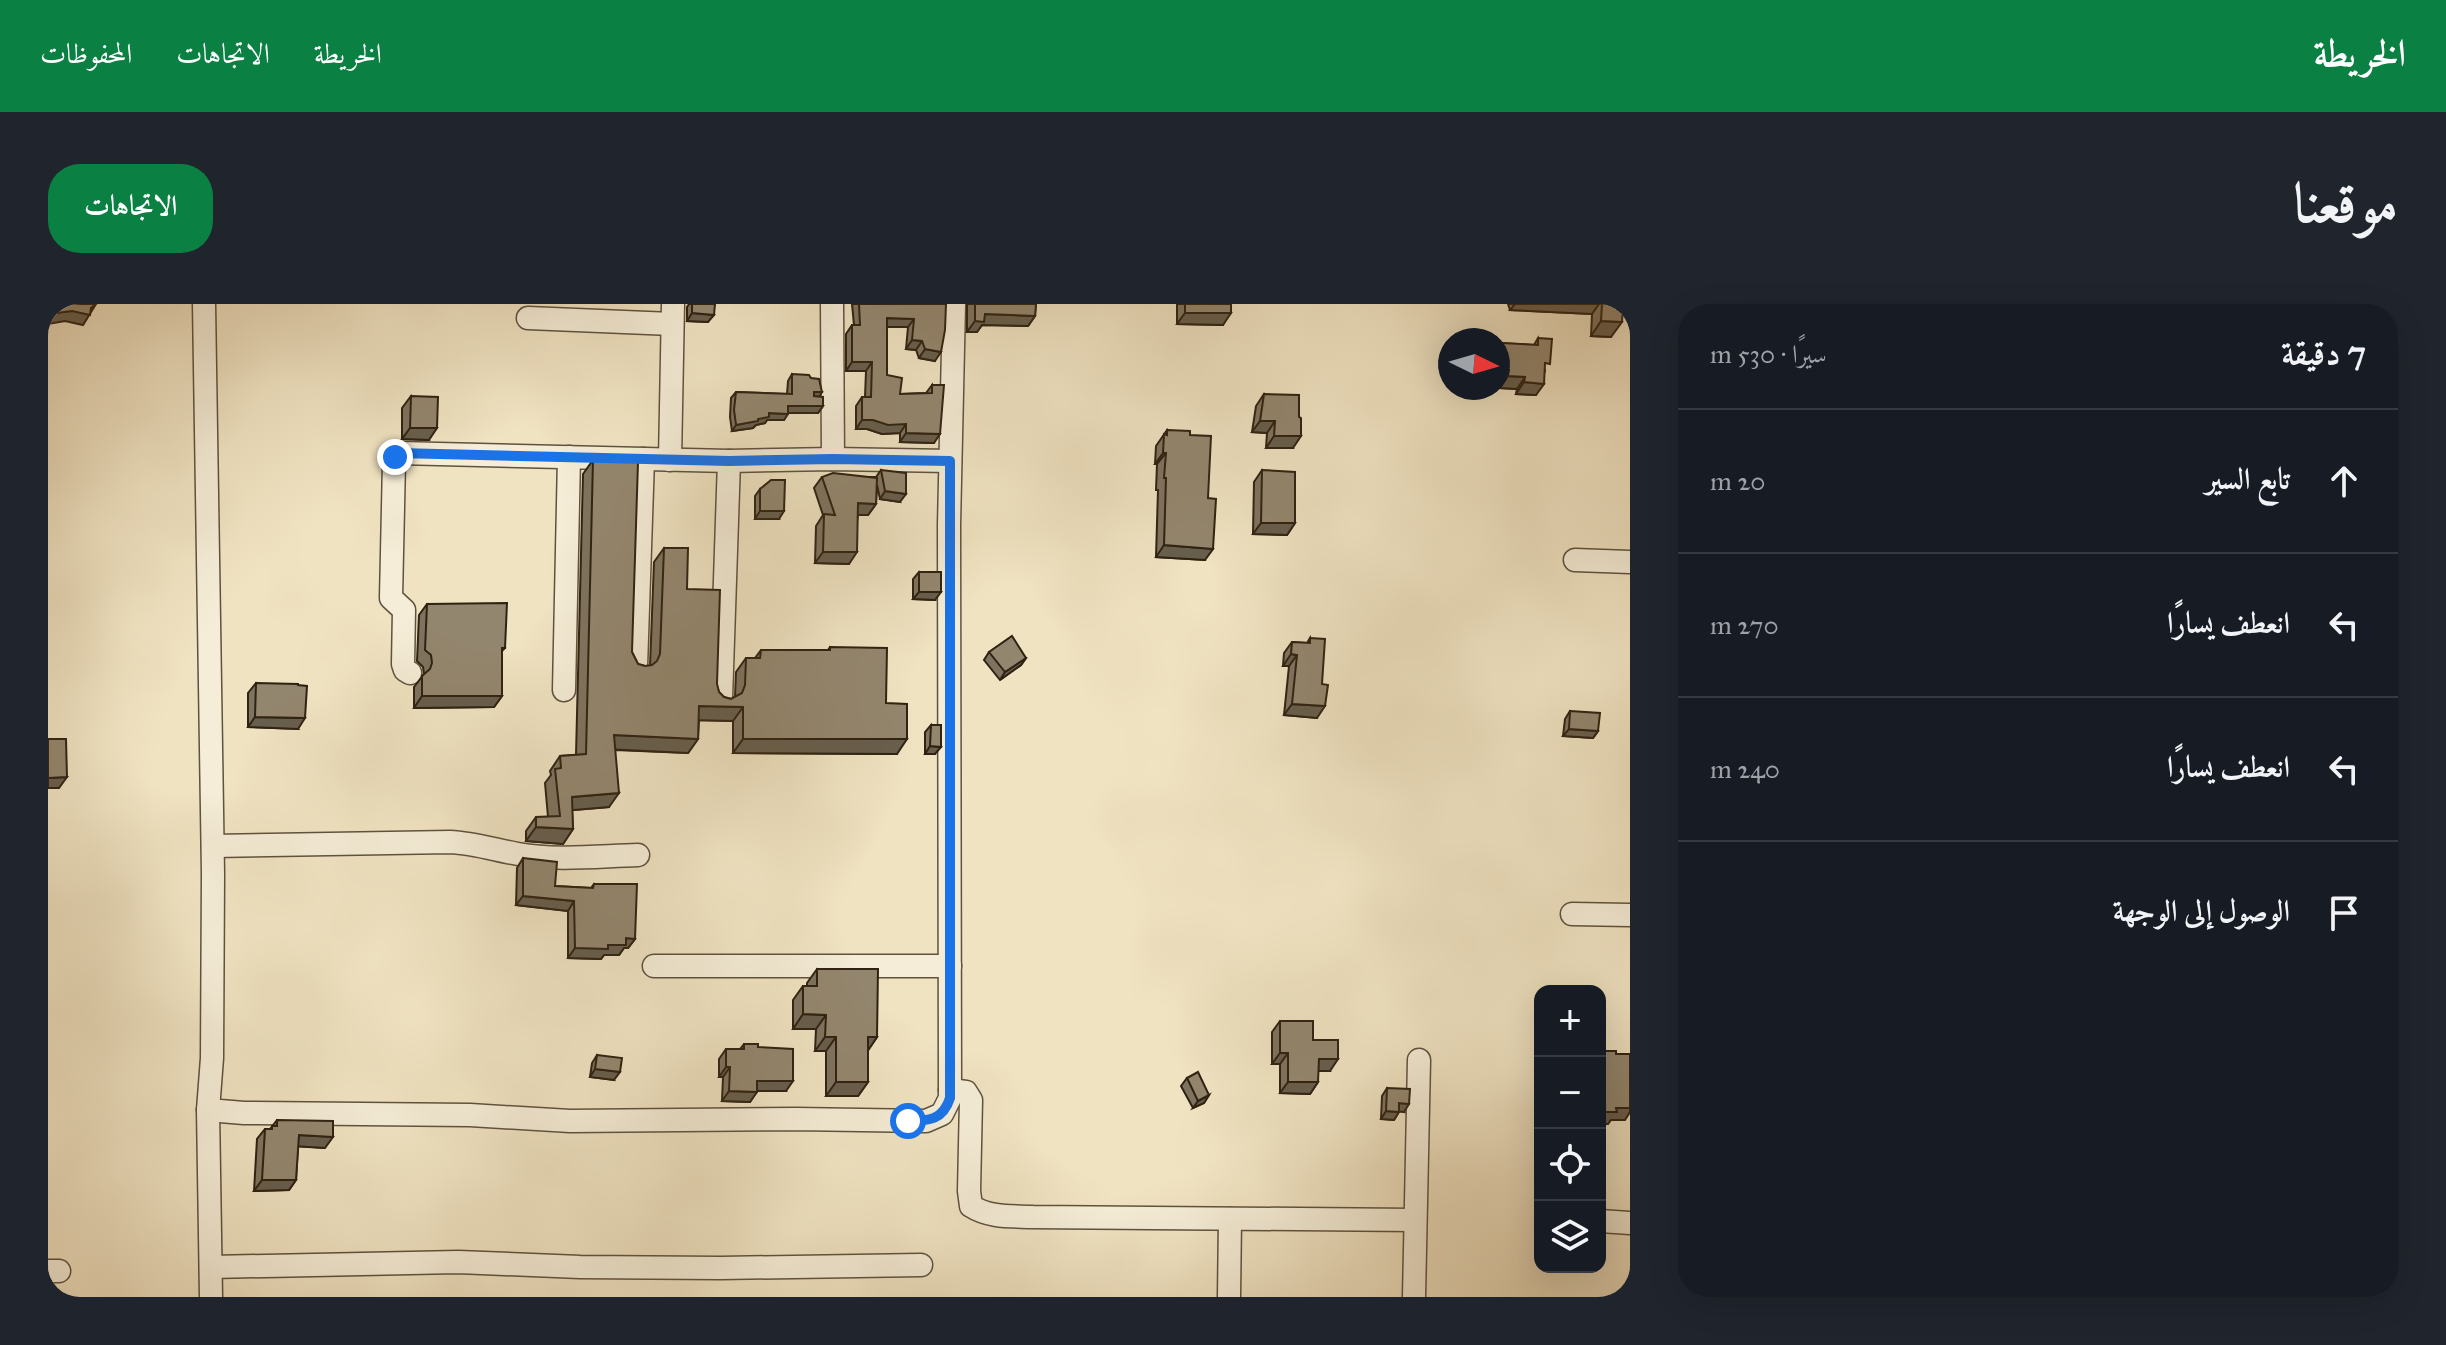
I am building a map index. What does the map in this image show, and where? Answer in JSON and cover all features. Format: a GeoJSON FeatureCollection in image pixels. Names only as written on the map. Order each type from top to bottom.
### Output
{"type":"FeatureCollection","features":[{"type":"Feature","properties":{"kind":"street"},"geometry":{"type":"LineString","coordinates":[[204,304],[213,846],[212,1058],[208,1110],[211,1297]]}},
{"type":"Feature","properties":{"kind":"street"},"geometry":{"type":"LineString","coordinates":[[832,304],[833,459]]}},
{"type":"Feature","properties":{"kind":"street"},"geometry":{"type":"LineString","coordinates":[[208,1110],[470,1115],[570,1121],[926,1121],[942,1114],[948,1107],[950,1090],[950,461],[954,304]]}},
{"type":"Feature","properties":{"kind":"street"},"geometry":{"type":"LineString","coordinates":[[528,318],[672,314],[670,460]]}},
{"type":"Feature","properties":{"kind":"street"},"geometry":{"type":"LineString","coordinates":[[410,673],[403,664],[404,610],[391,598],[393,480],[397,454],[729,461],[950,461]]}},
{"type":"Feature","properties":{"kind":"street"},"geometry":{"type":"LineString","coordinates":[[564,690],[569,457]]}},
{"type":"Feature","properties":{"kind":"street"},"geometry":{"type":"LineString","coordinates":[[636,667],[643,459]]}},
{"type":"Feature","properties":{"kind":"street"},"geometry":{"type":"LineString","coordinates":[[721,699],[729,461]]}},
{"type":"Feature","properties":{"kind":"street"},"geometry":{"type":"LineString","coordinates":[[1575,560],[1630,562]]}},
{"type":"Feature","properties":{"kind":"street"},"geometry":{"type":"LineString","coordinates":[[213,846],[450,842],[519,854],[566,857],[638,855]]}},
{"type":"Feature","properties":{"kind":"street"},"geometry":{"type":"LineString","coordinates":[[1572,914],[1630,915]]}},
{"type":"Feature","properties":{"kind":"street"},"geometry":{"type":"LineString","coordinates":[[654,966],[950,966]]}},
{"type":"Feature","properties":{"kind":"street"},"geometry":{"type":"LineString","coordinates":[[1414,1297],[1419,1060]]}},
{"type":"Feature","properties":{"kind":"street"},"geometry":{"type":"LineString","coordinates":[[950,1090],[966,1092],[971,1100],[969,1191],[971,1206],[982,1213],[1009,1216],[1415,1220]]}},
{"type":"Feature","properties":{"kind":"street"},"geometry":{"type":"LineString","coordinates":[[1229,1297],[1230,1219]]}},
{"type":"Feature","properties":{"kind":"street"},"geometry":{"type":"LineString","coordinates":[[1606,1221],[1630,1223]]}},
{"type":"Feature","properties":{"kind":"street"},"geometry":{"type":"LineString","coordinates":[[211,1267],[458,1262],[721,1268],[921,1265]]}},
{"type":"Feature","properties":{"kind":"building"},"geometry":{"type":"Polygon","coordinates":[[[48,304],[96,304],[91,308],[90,315],[72,311],[48,314],[48,304]]]}},
{"type":"Feature","properties":{"kind":"building"},"geometry":{"type":"Polygon","coordinates":[[[692,304],[715,304],[714,315],[692,313],[692,304]]]}},
{"type":"Feature","properties":{"kind":"building"},"geometry":{"type":"Polygon","coordinates":[[[859,304],[946,304],[941,352],[925,349],[922,341],[912,340],[914,319],[887,318],[887,375],[902,378],[900,394],[932,393],[932,385],[944,385],[940,434],[906,433],[906,424],[888,425],[862,420],[862,397],[871,397],[872,362],[852,362],[852,325],[860,325],[859,304]]]}},
{"type":"Feature","properties":{"kind":"building"},"geometry":{"type":"Polygon","coordinates":[[[975,304],[1036,304],[1035,316],[985,314],[984,322],[975,321],[975,304]]]}},
{"type":"Feature","properties":{"kind":"building"},"geometry":{"type":"Polygon","coordinates":[[[1185,304],[1231,304],[1231,313],[1185,313],[1185,304]]]}},
{"type":"Feature","properties":{"kind":"building"},"geometry":{"type":"Polygon","coordinates":[[[1602,304],[1623,304],[1622,322],[1601,321],[1602,304]]]}},
{"type":"Feature","properties":{"kind":"building"},"geometry":{"type":"Polygon","coordinates":[[[1538,338],[1552,339],[1550,364],[1545,363],[1544,384],[1524,382],[1525,377],[1510,376],[1510,343],[1538,345],[1538,338]]]}},
{"type":"Feature","properties":{"kind":"building"},"geometry":{"type":"Polygon","coordinates":[[[792,374],[819,379],[822,392],[814,392],[814,396],[823,397],[823,406],[788,406],[788,414],[769,413],[769,417],[758,421],[736,425],[736,392],[792,394],[792,374]]]}},
{"type":"Feature","properties":{"kind":"building"},"geometry":{"type":"Polygon","coordinates":[[[1264,394],[1299,395],[1301,436],[1274,436],[1275,421],[1260,421],[1264,394]]]}},
{"type":"Feature","properties":{"kind":"building"},"geometry":{"type":"Polygon","coordinates":[[[411,396],[438,397],[437,428],[410,428],[411,396]]]}},
{"type":"Feature","properties":{"kind":"building"},"geometry":{"type":"Polygon","coordinates":[[[1167,430],[1211,436],[1208,498],[1216,499],[1213,549],[1164,545],[1166,453],[1163,453],[1167,430]]]}},
{"type":"Feature","properties":{"kind":"building"},"geometry":{"type":"Polygon","coordinates":[[[593,460],[638,462],[632,652],[638,664],[652,665],[660,654],[664,548],[688,548],[687,589],[720,590],[717,684],[724,697],[731,699],[742,693],[746,658],[760,658],[761,650],[887,648],[886,703],[907,704],[907,739],[743,739],[743,707],[699,706],[698,739],[614,735],[619,793],[572,797],[573,829],[536,827],[536,817],[560,816],[555,769],[561,768],[560,756],[586,754],[593,460]]]}},
{"type":"Feature","properties":{"kind":"building"},"geometry":{"type":"Polygon","coordinates":[[[881,470],[906,473],[906,494],[885,491],[881,470]]]}},
{"type":"Feature","properties":{"kind":"building"},"geometry":{"type":"Polygon","coordinates":[[[1262,470],[1295,472],[1295,523],[1261,523],[1262,470]]]}},
{"type":"Feature","properties":{"kind":"building"},"geometry":{"type":"Polygon","coordinates":[[[833,473],[877,478],[876,504],[858,503],[857,552],[823,552],[824,514],[835,515],[822,477],[833,473]]]}},
{"type":"Feature","properties":{"kind":"building"},"geometry":{"type":"Polygon","coordinates":[[[771,480],[785,480],[784,511],[760,511],[760,489],[771,480]]]}},
{"type":"Feature","properties":{"kind":"building"},"geometry":{"type":"Polygon","coordinates":[[[919,572],[941,572],[941,592],[919,592],[919,572]]]}},
{"type":"Feature","properties":{"kind":"building"},"geometry":{"type":"Polygon","coordinates":[[[507,603],[505,648],[502,648],[502,696],[422,696],[422,676],[432,663],[431,655],[425,650],[427,604],[507,603]]]}},
{"type":"Feature","properties":{"kind":"building"},"geometry":{"type":"Polygon","coordinates":[[[1012,636],[1026,658],[1005,672],[989,652],[1012,636]]]}},
{"type":"Feature","properties":{"kind":"building"},"geometry":{"type":"Polygon","coordinates":[[[1310,638],[1325,639],[1322,684],[1328,685],[1325,706],[1292,704],[1297,655],[1291,654],[1292,642],[1310,643],[1310,638]]]}},
{"type":"Feature","properties":{"kind":"building"},"geometry":{"type":"Polygon","coordinates":[[[256,683],[307,686],[305,718],[255,717],[256,683]]]}},
{"type":"Feature","properties":{"kind":"building"},"geometry":{"type":"Polygon","coordinates":[[[1570,711],[1600,713],[1598,731],[1569,729],[1570,711]]]}},
{"type":"Feature","properties":{"kind":"building"},"geometry":{"type":"Polygon","coordinates":[[[931,725],[941,725],[941,747],[930,746],[931,725]]]}},
{"type":"Feature","properties":{"kind":"building"},"geometry":{"type":"Polygon","coordinates":[[[48,739],[66,739],[67,777],[48,778],[48,739]]]}},
{"type":"Feature","properties":{"kind":"building"},"geometry":{"type":"Polygon","coordinates":[[[523,858],[557,862],[555,886],[593,888],[594,884],[637,884],[635,939],[626,938],[626,945],[608,945],[608,949],[575,948],[574,901],[523,896],[523,858]]]}},
{"type":"Feature","properties":{"kind":"building"},"geometry":{"type":"Polygon","coordinates":[[[817,969],[878,969],[877,1037],[868,1037],[868,1082],[836,1082],[836,1037],[825,1037],[826,1015],[803,1014],[803,986],[817,986],[817,969]]]}},
{"type":"Feature","properties":{"kind":"building"},"geometry":{"type":"Polygon","coordinates":[[[1280,1021],[1313,1021],[1313,1040],[1338,1040],[1338,1059],[1319,1059],[1318,1082],[1288,1082],[1288,1053],[1280,1053],[1280,1021]]]}},
{"type":"Feature","properties":{"kind":"building"},"geometry":{"type":"Polygon","coordinates":[[[744,1044],[793,1049],[793,1081],[757,1081],[757,1092],[729,1091],[730,1067],[726,1067],[726,1049],[744,1049],[744,1044]]]}},
{"type":"Feature","properties":{"kind":"building"},"geometry":{"type":"Polygon","coordinates":[[[1606,1051],[1630,1054],[1630,1108],[1616,1108],[1617,1112],[1606,1112],[1606,1051]]]}},
{"type":"Feature","properties":{"kind":"building"},"geometry":{"type":"Polygon","coordinates":[[[597,1055],[622,1058],[620,1072],[595,1069],[597,1055]]]}},
{"type":"Feature","properties":{"kind":"building"},"geometry":{"type":"Polygon","coordinates":[[[1198,1072],[1209,1095],[1198,1101],[1187,1078],[1198,1072]]]}},
{"type":"Feature","properties":{"kind":"building"},"geometry":{"type":"Polygon","coordinates":[[[1387,1088],[1410,1089],[1409,1104],[1399,1103],[1399,1112],[1386,1111],[1387,1088]]]}},
{"type":"Feature","properties":{"kind":"building"},"geometry":{"type":"Polygon","coordinates":[[[277,1120],[333,1121],[333,1137],[299,1135],[296,1180],[262,1180],[265,1129],[277,1126],[277,1120]]]}},
{"type":"Feature","properties":{"kind":"route"},"geometry":{"type":"LineString","coordinates":[[395,457],[398,453],[729,461],[950,461],[950,1098],[948,1107],[937,1118],[908,1121]]}}]}
